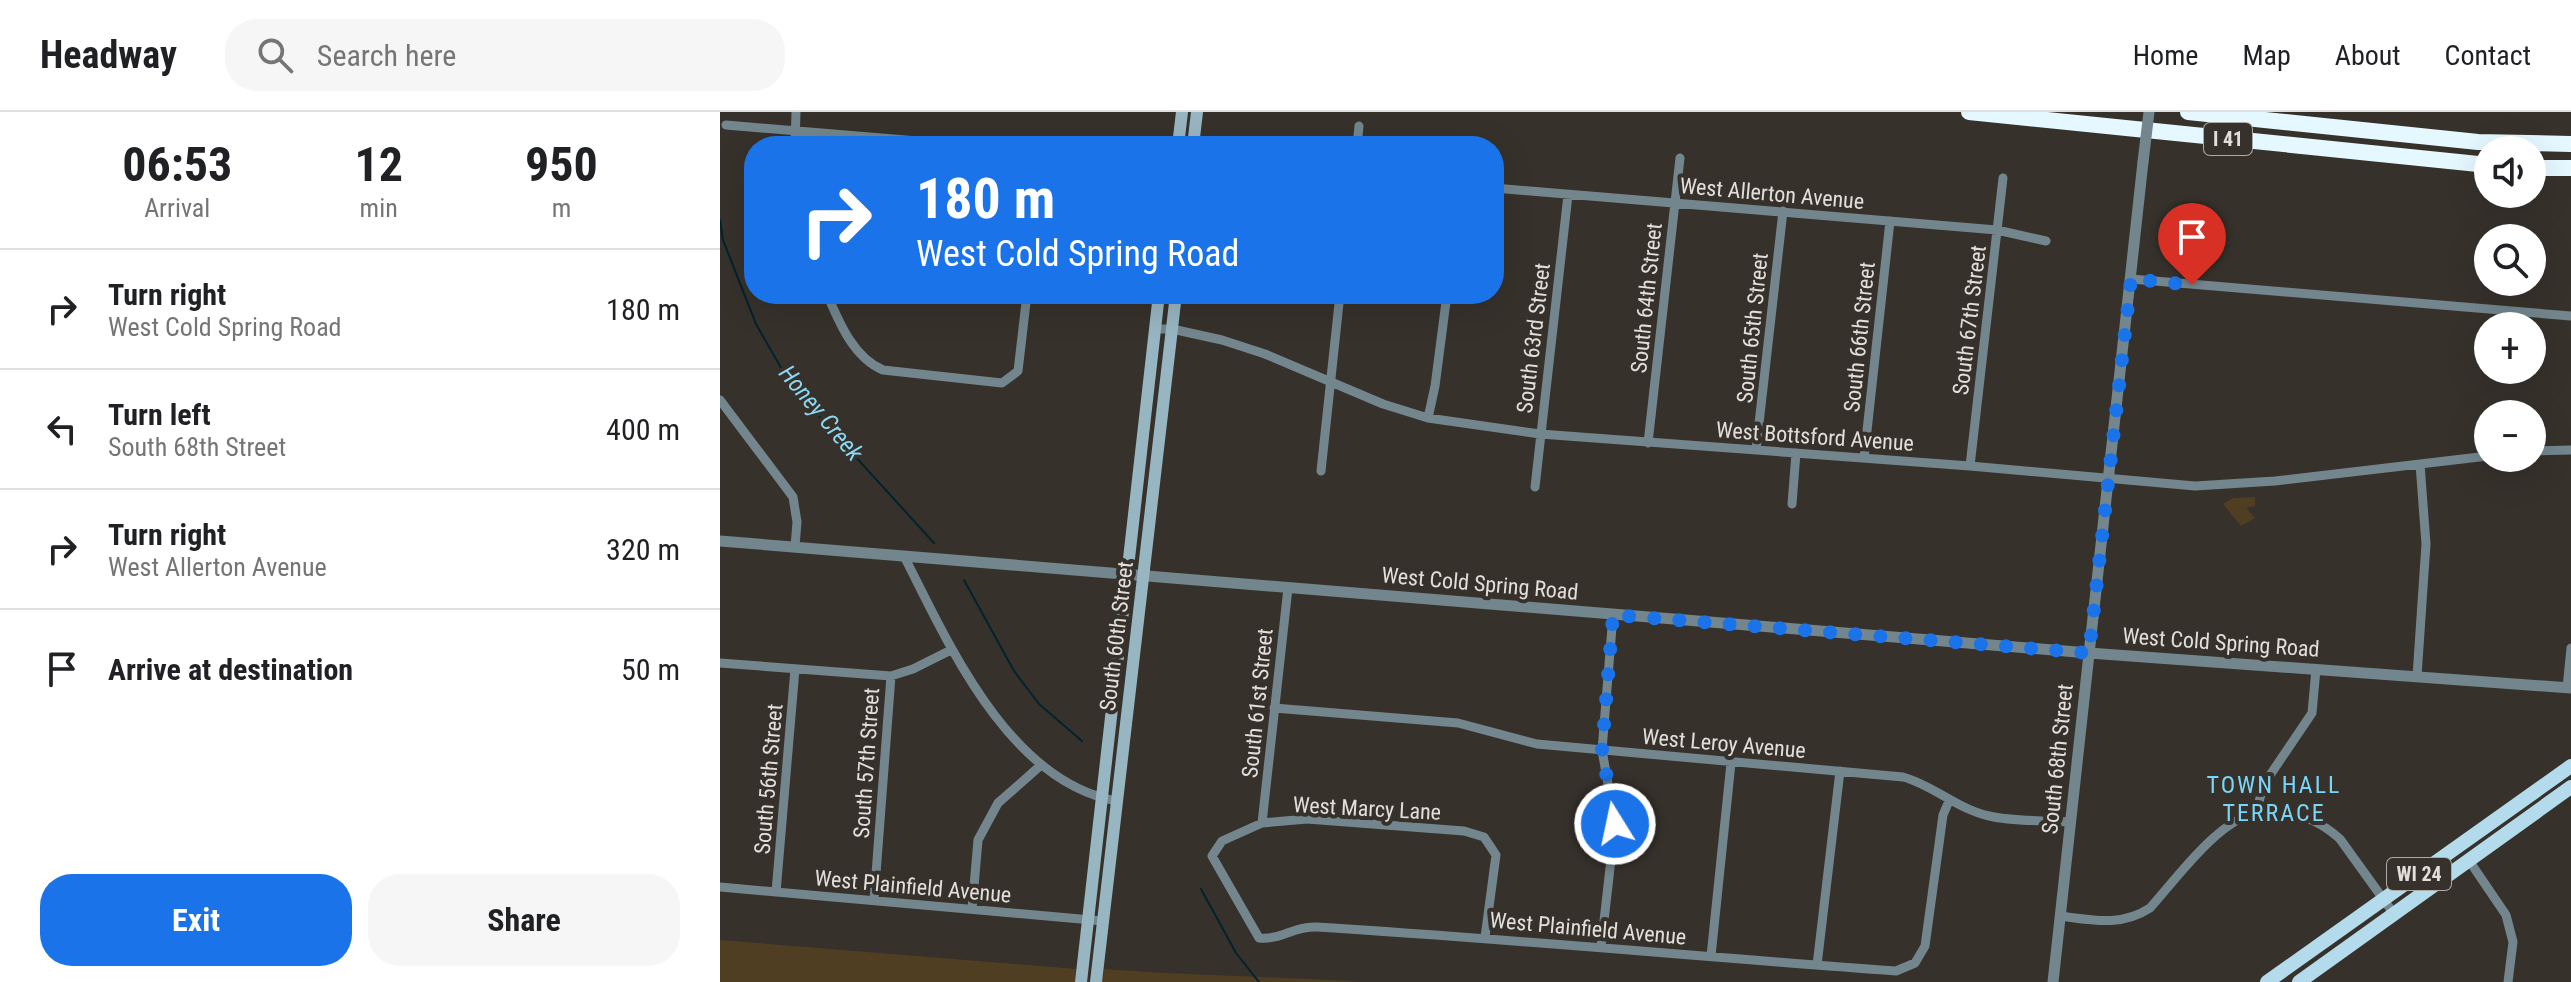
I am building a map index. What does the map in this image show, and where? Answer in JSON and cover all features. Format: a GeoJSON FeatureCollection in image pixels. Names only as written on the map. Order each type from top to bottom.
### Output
{"type":"FeatureCollection","features":[{"type":"Feature","properties":{"kind":"highway","name":"I 41"},"geometry":{"type":"LineString","coordinates":[[1969,112],[2474,164]]}},
{"type":"Feature","properties":{"kind":"highway","name":"I 41"},"geometry":{"type":"LineString","coordinates":[[2188,112],[2478,142],[2571,144]]}},
{"type":"Feature","properties":{"kind":"highway"},"geometry":{"type":"LineString","coordinates":[[2546,168],[2571,168]]}},
{"type":"Feature","properties":{"kind":"main road"},"geometry":{"type":"LineString","coordinates":[[1179,136],[1182,112]]}},
{"type":"Feature","properties":{"kind":"main road"},"geometry":{"type":"LineString","coordinates":[[1194,136],[1197,112]]}},
{"type":"Feature","properties":{"kind":"main road","name":"South 60th Street"},"geometry":{"type":"LineString","coordinates":[[1081,982],[1158,304]]}},
{"type":"Feature","properties":{"kind":"main road","name":"South 60th Street"},"geometry":{"type":"LineString","coordinates":[[1096,982],[1175,304]]}},
{"type":"Feature","properties":{"kind":"main road"},"geometry":{"type":"LineString","coordinates":[[1121,627],[1125,636],[1124,650],[1134,654]]}},
{"type":"Feature","properties":{"kind":"main road","name":"WI 24"},"geometry":{"type":"LineString","coordinates":[[2267,982],[2571,766]]}},
{"type":"Feature","properties":{"kind":"main road","name":"WI 24"},"geometry":{"type":"LineString","coordinates":[[2299,982],[2571,787]]}},
{"type":"Feature","properties":{"kind":"street"},"geometry":{"type":"LineString","coordinates":[[795,136],[796,112]]}},
{"type":"Feature","properties":{"kind":"street","name":"South 68th Street"},"geometry":{"type":"LineString","coordinates":[[2053,982],[2149,112]]}},
{"type":"Feature","properties":{"kind":"street"},"geometry":{"type":"LineString","coordinates":[[726,125],[856,136]]}},
{"type":"Feature","properties":{"kind":"street"},"geometry":{"type":"LineString","coordinates":[[1358,136],[1359,126]]}},
{"type":"Feature","properties":{"kind":"street","name":"South 64th Street"},"geometry":{"type":"LineString","coordinates":[[1648,443],[1680,158]]}},
{"type":"Feature","properties":{"kind":"street","name":"South 67th Street"},"geometry":{"type":"LineString","coordinates":[[1970,466],[2003,178]]}},
{"type":"Feature","properties":{"kind":"street","name":"West Allerton Avenue"},"geometry":{"type":"LineString","coordinates":[[1504,189],[1997,230],[2046,241]]}},
{"type":"Feature","properties":{"kind":"street","name":"South 63rd Street"},"geometry":{"type":"LineString","coordinates":[[1535,487],[1568,195]]}},
{"type":"Feature","properties":{"kind":"street","name":"South 65th Street"},"geometry":{"type":"LineString","coordinates":[[1756,450],[1783,211]]}},
{"type":"Feature","properties":{"kind":"street","name":"South 66th Street"},"geometry":{"type":"LineString","coordinates":[[1864,458],[1890,221]]}},
{"type":"Feature","properties":{"kind":"street"},"geometry":{"type":"LineString","coordinates":[[2131,279],[2571,316]]}},
{"type":"Feature","properties":{"kind":"street"},"geometry":{"type":"LineString","coordinates":[[832,304],[848,336],[872,365],[883,370],[1002,383],[1018,371],[1026,304]]}},
{"type":"Feature","properties":{"kind":"street"},"geometry":{"type":"LineString","coordinates":[[1321,471],[1339,304]]}},
{"type":"Feature","properties":{"kind":"street"},"geometry":{"type":"LineString","coordinates":[[1428,418],[1446,304]]}},
{"type":"Feature","properties":{"kind":"street","name":"West Bottsford Avenue"},"geometry":{"type":"LineString","coordinates":[[1155,329],[1172,329],[1222,340],[1265,354],[1383,404],[1428,418],[1540,434],[2215,486],[2474,458]]}},
{"type":"Feature","properties":{"kind":"street"},"geometry":{"type":"LineString","coordinates":[[720,400],[793,497],[797,522],[795,546]]}},
{"type":"Feature","properties":{"kind":"street"},"geometry":{"type":"LineString","coordinates":[[2546,451],[2571,450]]}},
{"type":"Feature","properties":{"kind":"street"},"geometry":{"type":"LineString","coordinates":[[1792,504],[1796,453]]}},
{"type":"Feature","properties":{"kind":"street"},"geometry":{"type":"LineString","coordinates":[[2417,676],[2426,544],[2420,464]]}},
{"type":"Feature","properties":{"kind":"street","name":"West Cold Spring Road"},"geometry":{"type":"LineString","coordinates":[[720,541],[2089,653],[2569,688]]}},
{"type":"Feature","properties":{"kind":"street"},"geometry":{"type":"LineString","coordinates":[[904,556],[951,650],[1013,737],[1040,766],[1075,789],[1117,801]]}},
{"type":"Feature","properties":{"kind":"street","name":"South 61st Street"},"geometry":{"type":"LineString","coordinates":[[1262,823],[1288,588]]}},
{"type":"Feature","properties":{"kind":"street"},"geometry":{"type":"LineString","coordinates":[[1601,947],[1615,824],[1602,750],[1613,615]]}},
{"type":"Feature","properties":{"kind":"street"},"geometry":{"type":"LineString","coordinates":[[2569,688],[2571,648]]}},
{"type":"Feature","properties":{"kind":"street"},"geometry":{"type":"LineString","coordinates":[[720,663],[891,676],[951,650]]}},
{"type":"Feature","properties":{"kind":"street","name":"South 56th Street"},"geometry":{"type":"LineString","coordinates":[[776,892],[795,669]]}},
{"type":"Feature","properties":{"kind":"street"},"geometry":{"type":"LineString","coordinates":[[2256,812],[2264,784],[2312,713],[2316,669]]}},
{"type":"Feature","properties":{"kind":"street","name":"South 57th Street"},"geometry":{"type":"LineString","coordinates":[[874,900],[891,676]]}},
{"type":"Feature","properties":{"kind":"street","name":"West Leroy Avenue"},"geometry":{"type":"LineString","coordinates":[[1274,708],[1458,723],[1537,744],[1915,780],[1949,801],[1989,816],[2070,822]]}},
{"type":"Feature","properties":{"kind":"street"},"geometry":{"type":"LineString","coordinates":[[1711,956],[1731,763]]}},
{"type":"Feature","properties":{"kind":"street"},"geometry":{"type":"LineString","coordinates":[[972,909],[978,840],[998,803],[1040,766]]}},
{"type":"Feature","properties":{"kind":"street"},"geometry":{"type":"LineString","coordinates":[[1817,965],[1840,771]]}},
{"type":"Feature","properties":{"kind":"street","name":"West Plainfield Avenue"},"geometry":{"type":"LineString","coordinates":[[1259,938],[1271,939],[1301,926],[1485,937],[1896,971],[1915,963],[1925,946],[1943,815],[1949,801]]}},
{"type":"Feature","properties":{"kind":"street"},"geometry":{"type":"LineString","coordinates":[[2060,916],[2106,921],[2122,921],[2138,916],[2150,908],[2216,836],[2256,812],[2293,813],[2329,829],[2340,839],[2394,914]]}},
{"type":"Feature","properties":{"kind":"street","name":"West Marcy Lane"},"geometry":{"type":"LineString","coordinates":[[1259,938],[1212,856],[1222,841],[1262,823],[1307,819],[1464,831],[1484,837],[1496,855],[1485,937]]}},
{"type":"Feature","properties":{"kind":"street"},"geometry":{"type":"LineString","coordinates":[[2468,859],[2506,915],[2513,942],[2508,982]]}},
{"type":"Feature","properties":{"kind":"street","name":"West Plainfield Avenue"},"geometry":{"type":"LineString","coordinates":[[720,887],[1103,921]]}},
{"type":"Feature","properties":{"kind":"shaded area"},"geometry":{"type":"Polygon","coordinates":[[[2255,497],[2255,506],[2246,508],[2255,518],[2241,526],[2223,504],[2233,498],[2255,497]]]}},
{"type":"Feature","properties":{"kind":"shaded area"},"geometry":{"type":"Polygon","coordinates":[[[720,940],[1076,969],[1075,982],[720,982],[720,940]]]}},
{"type":"Feature","properties":{"kind":"shaded area"},"geometry":{"type":"Polygon","coordinates":[[[1104,969],[1297,978],[1361,982],[1100,982],[1104,969]]]}},
{"type":"Feature","properties":{"kind":"waterway","name":"Honey Creek"},"geometry":{"type":"LineString","coordinates":[[720,220],[723,240],[744,293]]}},
{"type":"Feature","properties":{"kind":"waterway","name":"Honey Creek"},"geometry":{"type":"LineString","coordinates":[[748,304],[784,373],[822,420],[934,543]]}},
{"type":"Feature","properties":{"kind":"waterway","name":"Honey Creek"},"geometry":{"type":"LineString","coordinates":[[964,580],[1014,671],[1039,704],[1082,741]]}},
{"type":"Feature","properties":{"kind":"waterway","name":"Honey Creek"},"geometry":{"type":"LineString","coordinates":[[1201,889],[1236,953],[1259,982]]}},
{"type":"Feature","properties":{"kind":"district","name":"TOWN HALL TERRACE"},"geometry":{"type":"Point","coordinates":[2274,799]}},
{"type":"Feature","properties":{"kind":"route"},"geometry":{"type":"LineString","coordinates":[[1615,824],[1602,750],[1613,615],[2089,653],[2131,279],[2192,285]]}}]}
